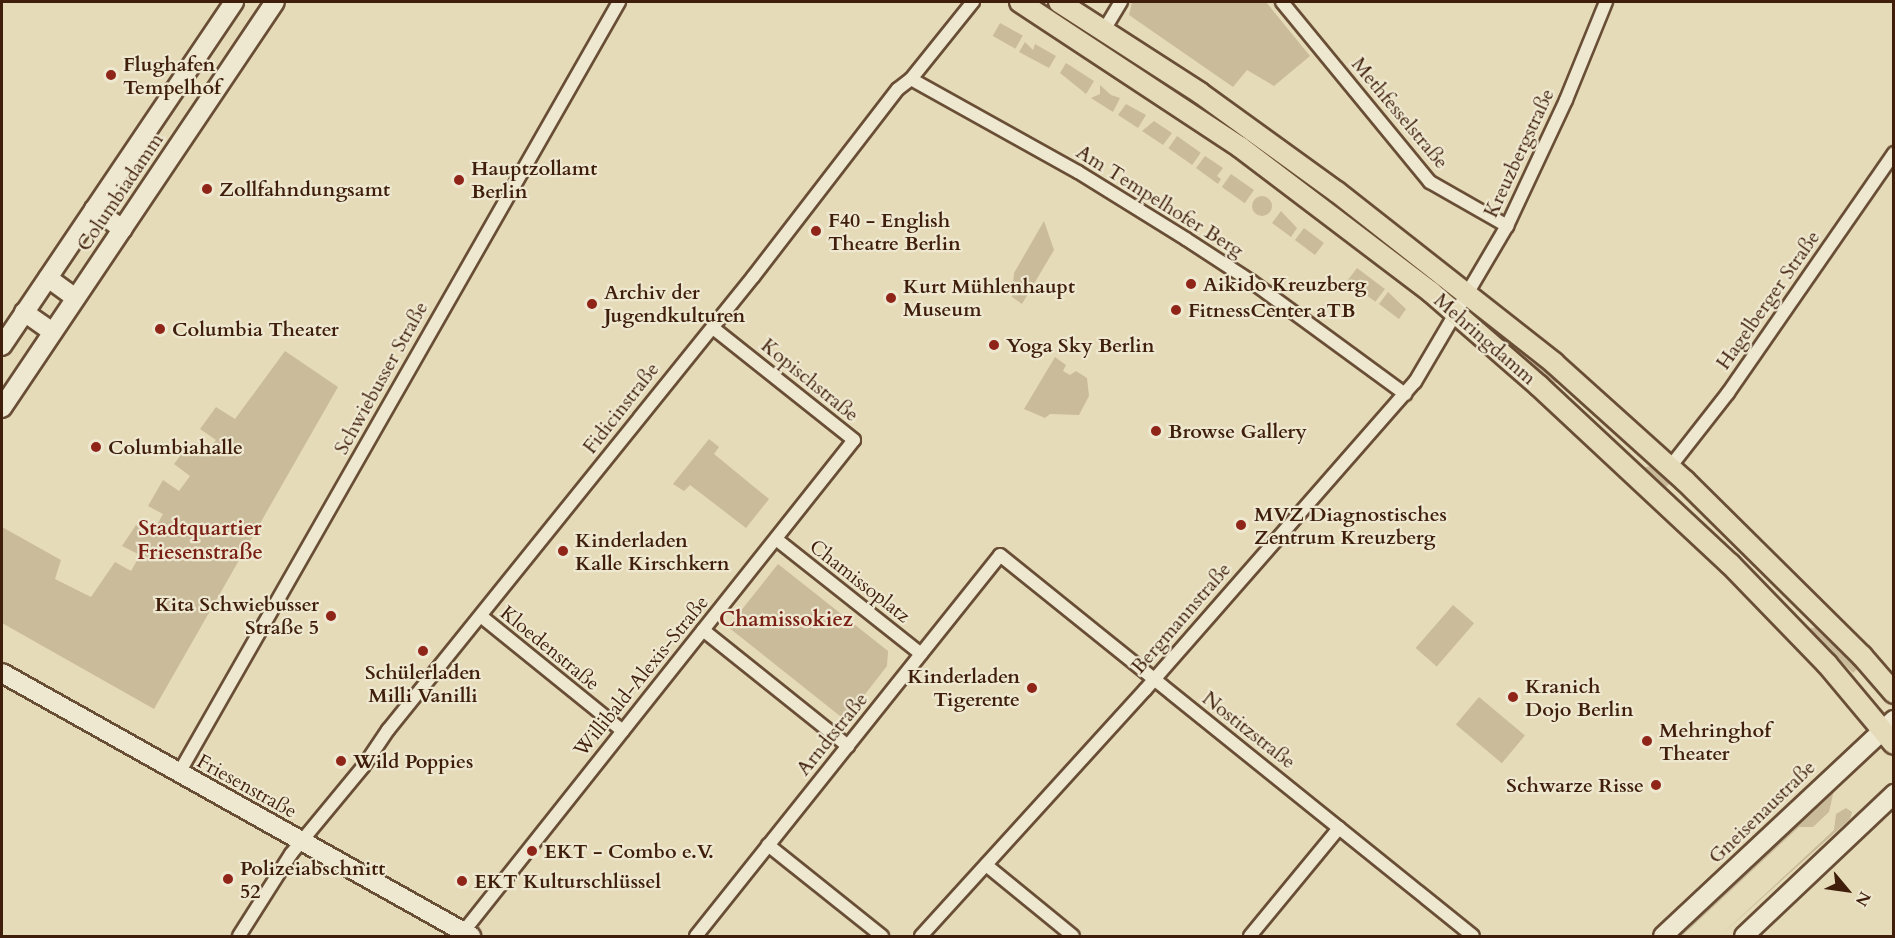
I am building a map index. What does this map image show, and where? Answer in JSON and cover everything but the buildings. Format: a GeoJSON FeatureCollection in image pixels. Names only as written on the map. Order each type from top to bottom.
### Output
{"type":"FeatureCollection","features":[{"type":"Feature","properties":{"kind":"main road","name":"Columbiadamm"},"geometry":{"type":"LineString","coordinates":[[2,346],[234,2]]}},
{"type":"Feature","properties":{"kind":"main road","name":"Columbiadamm"},"geometry":{"type":"LineString","coordinates":[[2,408],[275,2]]}},
{"type":"Feature","properties":{"kind":"main road","name":"Mehringdamm"},"geometry":{"type":"LineString","coordinates":[[1020,2],[1240,147],[1343,223],[1457,315],[1730,564],[1890,731]]}},
{"type":"Feature","properties":{"kind":"main road","name":"Mehringdamm"},"geometry":{"type":"LineString","coordinates":[[1059,2],[1104,30],[1270,144],[1469,295],[1670,467],[1872,667],[1893,693]]}},
{"type":"Feature","properties":{"kind":"main road"},"geometry":{"type":"LineString","coordinates":[[94,209],[123,229]]}},
{"type":"Feature","properties":{"kind":"main road"},"geometry":{"type":"LineString","coordinates":[[48,278],[76,298]]}},
{"type":"Feature","properties":{"kind":"main road"},"geometry":{"type":"LineString","coordinates":[[24,312],[53,332]]}},
{"type":"Feature","properties":{"kind":"main road"},"geometry":{"type":"LineString","coordinates":[[1847,688],[1872,667]]}},
{"type":"Feature","properties":{"kind":"main road","name":"Friesenstraße"},"geometry":{"type":"LineString","coordinates":[[2,673],[465,935]]}},
{"type":"Feature","properties":{"kind":"main road","name":"Gneisenaustraße"},"geometry":{"type":"LineString","coordinates":[[1663,936],[1890,731]]}},
{"type":"Feature","properties":{"kind":"main road"},"geometry":{"type":"LineString","coordinates":[[1744,936],[1893,794]]}},
{"type":"Feature","properties":{"kind":"street","name":"Schwiebusser Straße"},"geometry":{"type":"LineString","coordinates":[[179,773],[619,2]]}},
{"type":"Feature","properties":{"kind":"street","name":"Fidicinstraße"},"geometry":{"type":"LineString","coordinates":[[239,936],[302,842],[589,483],[622,435],[713,328],[805,211],[819,187],[898,89],[911,78],[973,2]]}},
{"type":"Feature","properties":{"kind":"street"},"geometry":{"type":"LineString","coordinates":[[1104,30],[1121,2]]}},
{"type":"Feature","properties":{"kind":"street","name":"Methfesselstraße"},"geometry":{"type":"LineString","coordinates":[[1282,2],[1430,182],[1508,226]]}},
{"type":"Feature","properties":{"kind":"street","name":"Kreuzbergstraße"},"geometry":{"type":"LineString","coordinates":[[1457,315],[1508,226],[1566,100],[1606,2]]}},
{"type":"Feature","properties":{"kind":"street","name":"Am Tempelhofer Berg"},"geometry":{"type":"LineString","coordinates":[[911,78],[1078,172],[1178,234],[1252,282],[1406,394]]}},
{"type":"Feature","properties":{"kind":"street","name":"Hagelberger Straße"},"geometry":{"type":"LineString","coordinates":[[1670,467],[1728,393],[1893,153]]}},
{"type":"Feature","properties":{"kind":"street","name":"Bergmannstraße"},"geometry":{"type":"LineString","coordinates":[[921,936],[1406,394],[1457,315]]}},
{"type":"Feature","properties":{"kind":"street","name":"Kopischstraße"},"geometry":{"type":"LineString","coordinates":[[713,328],[854,440]]}},
{"type":"Feature","properties":{"kind":"street","name":"Willibald-Alexis-Straße"},"geometry":{"type":"LineString","coordinates":[[465,935],[623,731],[854,440]]}},
{"type":"Feature","properties":{"kind":"street","name":"Chamissoplatz"},"geometry":{"type":"LineString","coordinates":[[776,539],[921,654]]}},
{"type":"Feature","properties":{"kind":"street","name":"Nostitzstraße"},"geometry":{"type":"LineString","coordinates":[[1000,555],[1473,936]]}},
{"type":"Feature","properties":{"kind":"street","name":"Arndtstraße"},"geometry":{"type":"LineString","coordinates":[[696,936],[1000,555]]}},
{"type":"Feature","properties":{"kind":"street","name":"Kloedenstraße"},"geometry":{"type":"LineString","coordinates":[[482,617],[623,731]]}},
{"type":"Feature","properties":{"kind":"street"},"geometry":{"type":"LineString","coordinates":[[703,630],[848,746]]}},
{"type":"Feature","properties":{"kind":"street"},"geometry":{"type":"LineString","coordinates":[[1250,936],[1339,828]]}},
{"type":"Feature","properties":{"kind":"street"},"geometry":{"type":"LineString","coordinates":[[768,845],[882,936]]}},
{"type":"Feature","properties":{"kind":"street"},"geometry":{"type":"LineString","coordinates":[[986,865],[1073,936]]}},
{"type":"Feature","properties":{"kind":"shaded area"},"geometry":{"type":"Polygon","coordinates":[[[1031,2],[1038,2],[1086,27],[1225,119],[1397,249],[1031,2]]]}},
{"type":"Feature","properties":{"kind":"shaded area"},"geometry":{"type":"Polygon","coordinates":[[[1132,2],[1266,2],[1310,56],[1274,86],[1247,70],[1233,87],[1129,15],[1132,2]]]}},
{"type":"Feature","properties":{"kind":"shaded area"},"geometry":{"type":"Polygon","coordinates":[[[1000,23],[1023,36],[1015,49],[993,36],[1000,23]]]}},
{"type":"Feature","properties":{"kind":"shaded area"},"geometry":{"type":"Polygon","coordinates":[[[1025,42],[1033,50],[1035,44],[1056,56],[1049,68],[1019,52],[1025,42]]]}},
{"type":"Feature","properties":{"kind":"shaded area"},"geometry":{"type":"Polygon","coordinates":[[[1066,63],[1094,81],[1086,94],[1060,73],[1066,63]]]}},
{"type":"Feature","properties":{"kind":"shaded area"},"geometry":{"type":"Polygon","coordinates":[[[1100,85],[1111,95],[1120,98],[1113,112],[1091,98],[1100,94],[1100,85]]]}},
{"type":"Feature","properties":{"kind":"shaded area"},"geometry":{"type":"Polygon","coordinates":[[[1126,104],[1146,115],[1138,128],[1118,115],[1126,104]]]}},
{"type":"Feature","properties":{"kind":"shaded area"},"geometry":{"type":"Polygon","coordinates":[[[1154,121],[1172,133],[1163,145],[1142,131],[1154,121]]]}},
{"type":"Feature","properties":{"kind":"shaded area"},"geometry":{"type":"Polygon","coordinates":[[[1177,136],[1201,153],[1192,165],[1168,148],[1177,136]]]}},
{"type":"Feature","properties":{"kind":"shaded area"},"geometry":{"type":"Polygon","coordinates":[[[1205,156],[1223,168],[1217,176],[1221,179],[1218,184],[1196,168],[1205,156]]]}},
{"type":"Feature","properties":{"kind":"shaded area"},"geometry":{"type":"Polygon","coordinates":[[[1231,174],[1254,190],[1245,203],[1222,187],[1231,174]]]}},
{"type":"Feature","properties":{"kind":"shaded area"},"geometry":{"type":"Polygon","coordinates":[[[1262,196],[1269,199],[1272,206],[1269,213],[1262,216],[1255,213],[1252,206],[1255,199],[1262,196]]]}},
{"type":"Feature","properties":{"kind":"shaded area"},"geometry":{"type":"Polygon","coordinates":[[[1281,211],[1297,228],[1291,237],[1272,223],[1281,211]]]}},
{"type":"Feature","properties":{"kind":"shaded area"},"geometry":{"type":"Polygon","coordinates":[[[1044,221],[1054,250],[1022,304],[1012,297],[1014,273],[1044,221]]]}},
{"type":"Feature","properties":{"kind":"shaded area"},"geometry":{"type":"Polygon","coordinates":[[[1304,228],[1324,243],[1315,255],[1295,240],[1304,228]]]}},
{"type":"Feature","properties":{"kind":"shaded area"},"geometry":{"type":"Polygon","coordinates":[[[1357,268],[1385,289],[1375,302],[1347,281],[1357,268]]]}},
{"type":"Feature","properties":{"kind":"shaded area"},"geometry":{"type":"Polygon","coordinates":[[[1388,292],[1406,309],[1399,319],[1379,304],[1388,292]]]}},
{"type":"Feature","properties":{"kind":"shaded area"},"geometry":{"type":"Polygon","coordinates":[[[1483,321],[1530,361],[1561,381],[1549,385],[1481,326],[1483,321]]]}},
{"type":"Feature","properties":{"kind":"shaded area"},"geometry":{"type":"Polygon","coordinates":[[[285,351],[338,387],[154,709],[2,623],[2,527],[61,560],[55,579],[91,597],[115,562],[131,571],[140,555],[122,546],[136,525],[152,534],[163,514],[148,506],[163,480],[179,491],[190,476],[174,464],[189,444],[205,455],[216,440],[200,429],[216,407],[235,419],[285,351]]]}},
{"type":"Feature","properties":{"kind":"shaded area"},"geometry":{"type":"Polygon","coordinates":[[[1055,357],[1066,365],[1063,371],[1070,375],[1076,371],[1087,378],[1089,396],[1079,415],[1050,414],[1045,418],[1024,409],[1055,357]]]}},
{"type":"Feature","properties":{"kind":"shaded area"},"geometry":{"type":"Polygon","coordinates":[[[709,439],[719,447],[714,454],[769,499],[746,528],[690,485],[684,491],[673,484],[709,439]]]}},
{"type":"Feature","properties":{"kind":"shaded area"},"geometry":{"type":"Polygon","coordinates":[[[1655,465],[1672,481],[1664,489],[1642,468],[1655,465]]]}},
{"type":"Feature","properties":{"kind":"shaded area"},"geometry":{"type":"Polygon","coordinates":[[[778,564],[888,651],[887,666],[845,720],[728,627],[778,564]]]}},
{"type":"Feature","properties":{"kind":"shaded area"},"geometry":{"type":"Polygon","coordinates":[[[1453,605],[1474,623],[1437,666],[1416,648],[1453,605]]]}},
{"type":"Feature","properties":{"kind":"shaded area"},"geometry":{"type":"Polygon","coordinates":[[[1822,626],[1859,667],[1853,673],[1808,629],[1822,626]]]}},
{"type":"Feature","properties":{"kind":"shaded area"},"geometry":{"type":"Polygon","coordinates":[[[1479,697],[1525,736],[1502,763],[1456,725],[1479,697]]]}},
{"type":"Feature","properties":{"kind":"shaded area"},"geometry":{"type":"Polygon","coordinates":[[[1834,790],[1829,812],[1813,827],[1799,827],[1682,936],[1675,936],[1834,790]]]}},
{"type":"Feature","properties":{"kind":"shaded area"},"geometry":{"type":"Polygon","coordinates":[[[1846,808],[1852,812],[1850,819],[1720,936],[1834,830],[1836,814],[1846,808]]]}},
{"type":"Feature","properties":{"kind":"place","name":"Flughafen Tempelhof"},"geometry":{"type":"Point","coordinates":[111,75]}},
{"type":"Feature","properties":{"kind":"place","name":"Hauptzollamt Berlin"},"geometry":{"type":"Point","coordinates":[459,180]}},
{"type":"Feature","properties":{"kind":"place","name":"Zollfahndungsamt"},"geometry":{"type":"Point","coordinates":[207,189]}},
{"type":"Feature","properties":{"kind":"place","name":"F40 - English Theatre Berlin"},"geometry":{"type":"Point","coordinates":[816,231]}},
{"type":"Feature","properties":{"kind":"place","name":"Aikido Kreuzberg"},"geometry":{"type":"Point","coordinates":[1191,284]}},
{"type":"Feature","properties":{"kind":"place","name":"Kurt Mühlenhaupt Museum"},"geometry":{"type":"Point","coordinates":[891,298]}},
{"type":"Feature","properties":{"kind":"place","name":"Archiv der Jugendkulturen"},"geometry":{"type":"Point","coordinates":[592,304]}},
{"type":"Feature","properties":{"kind":"place","name":"FitnessCenter aTB"},"geometry":{"type":"Point","coordinates":[1176,310]}},
{"type":"Feature","properties":{"kind":"place","name":"Columbia Theater"},"geometry":{"type":"Point","coordinates":[160,329]}},
{"type":"Feature","properties":{"kind":"place","name":"Yoga Sky Berlin"},"geometry":{"type":"Point","coordinates":[994,345]}},
{"type":"Feature","properties":{"kind":"place","name":"Browse Gallery"},"geometry":{"type":"Point","coordinates":[1156,431]}},
{"type":"Feature","properties":{"kind":"place","name":"Columbiahalle"},"geometry":{"type":"Point","coordinates":[96,447]}},
{"type":"Feature","properties":{"kind":"place","name":"MVZ Diagnostisches Zentrum Kreuzberg"},"geometry":{"type":"Point","coordinates":[1241,525]}},
{"type":"Feature","properties":{"kind":"place","name":"Kinderladen Kalle Kirschkern"},"geometry":{"type":"Point","coordinates":[563,551]}},
{"type":"Feature","properties":{"kind":"place","name":"Kita Schwiebusser Straße 5"},"geometry":{"type":"Point","coordinates":[331,616]}},
{"type":"Feature","properties":{"kind":"place","name":"Schülerladen Milli Vanilli"},"geometry":{"type":"Point","coordinates":[423,651]}},
{"type":"Feature","properties":{"kind":"place","name":"Kinderladen Tigerente"},"geometry":{"type":"Point","coordinates":[1032,688]}},
{"type":"Feature","properties":{"kind":"place","name":"Kranich Dojo Berlin"},"geometry":{"type":"Point","coordinates":[1513,697]}},
{"type":"Feature","properties":{"kind":"place","name":"Mehringhof Theater"},"geometry":{"type":"Point","coordinates":[1647,741]}},
{"type":"Feature","properties":{"kind":"place","name":"Wild Poppies"},"geometry":{"type":"Point","coordinates":[341,761]}},
{"type":"Feature","properties":{"kind":"place","name":"Schwarze Risse"},"geometry":{"type":"Point","coordinates":[1656,785]}},
{"type":"Feature","properties":{"kind":"place","name":"EKT - Combo e.V."},"geometry":{"type":"Point","coordinates":[532,851]}},
{"type":"Feature","properties":{"kind":"place","name":"Polizeiabschnitt 52"},"geometry":{"type":"Point","coordinates":[228,879]}},
{"type":"Feature","properties":{"kind":"place","name":"EKT Kulturschlüssel"},"geometry":{"type":"Point","coordinates":[462,881]}},
{"type":"Feature","properties":{"kind":"district","name":"Stadtquartier Friesenstraße"},"geometry":{"type":"Point","coordinates":[200,541]}},
{"type":"Feature","properties":{"kind":"district","name":"Chamissokiez"},"geometry":{"type":"Point","coordinates":[786,620]}}]}
